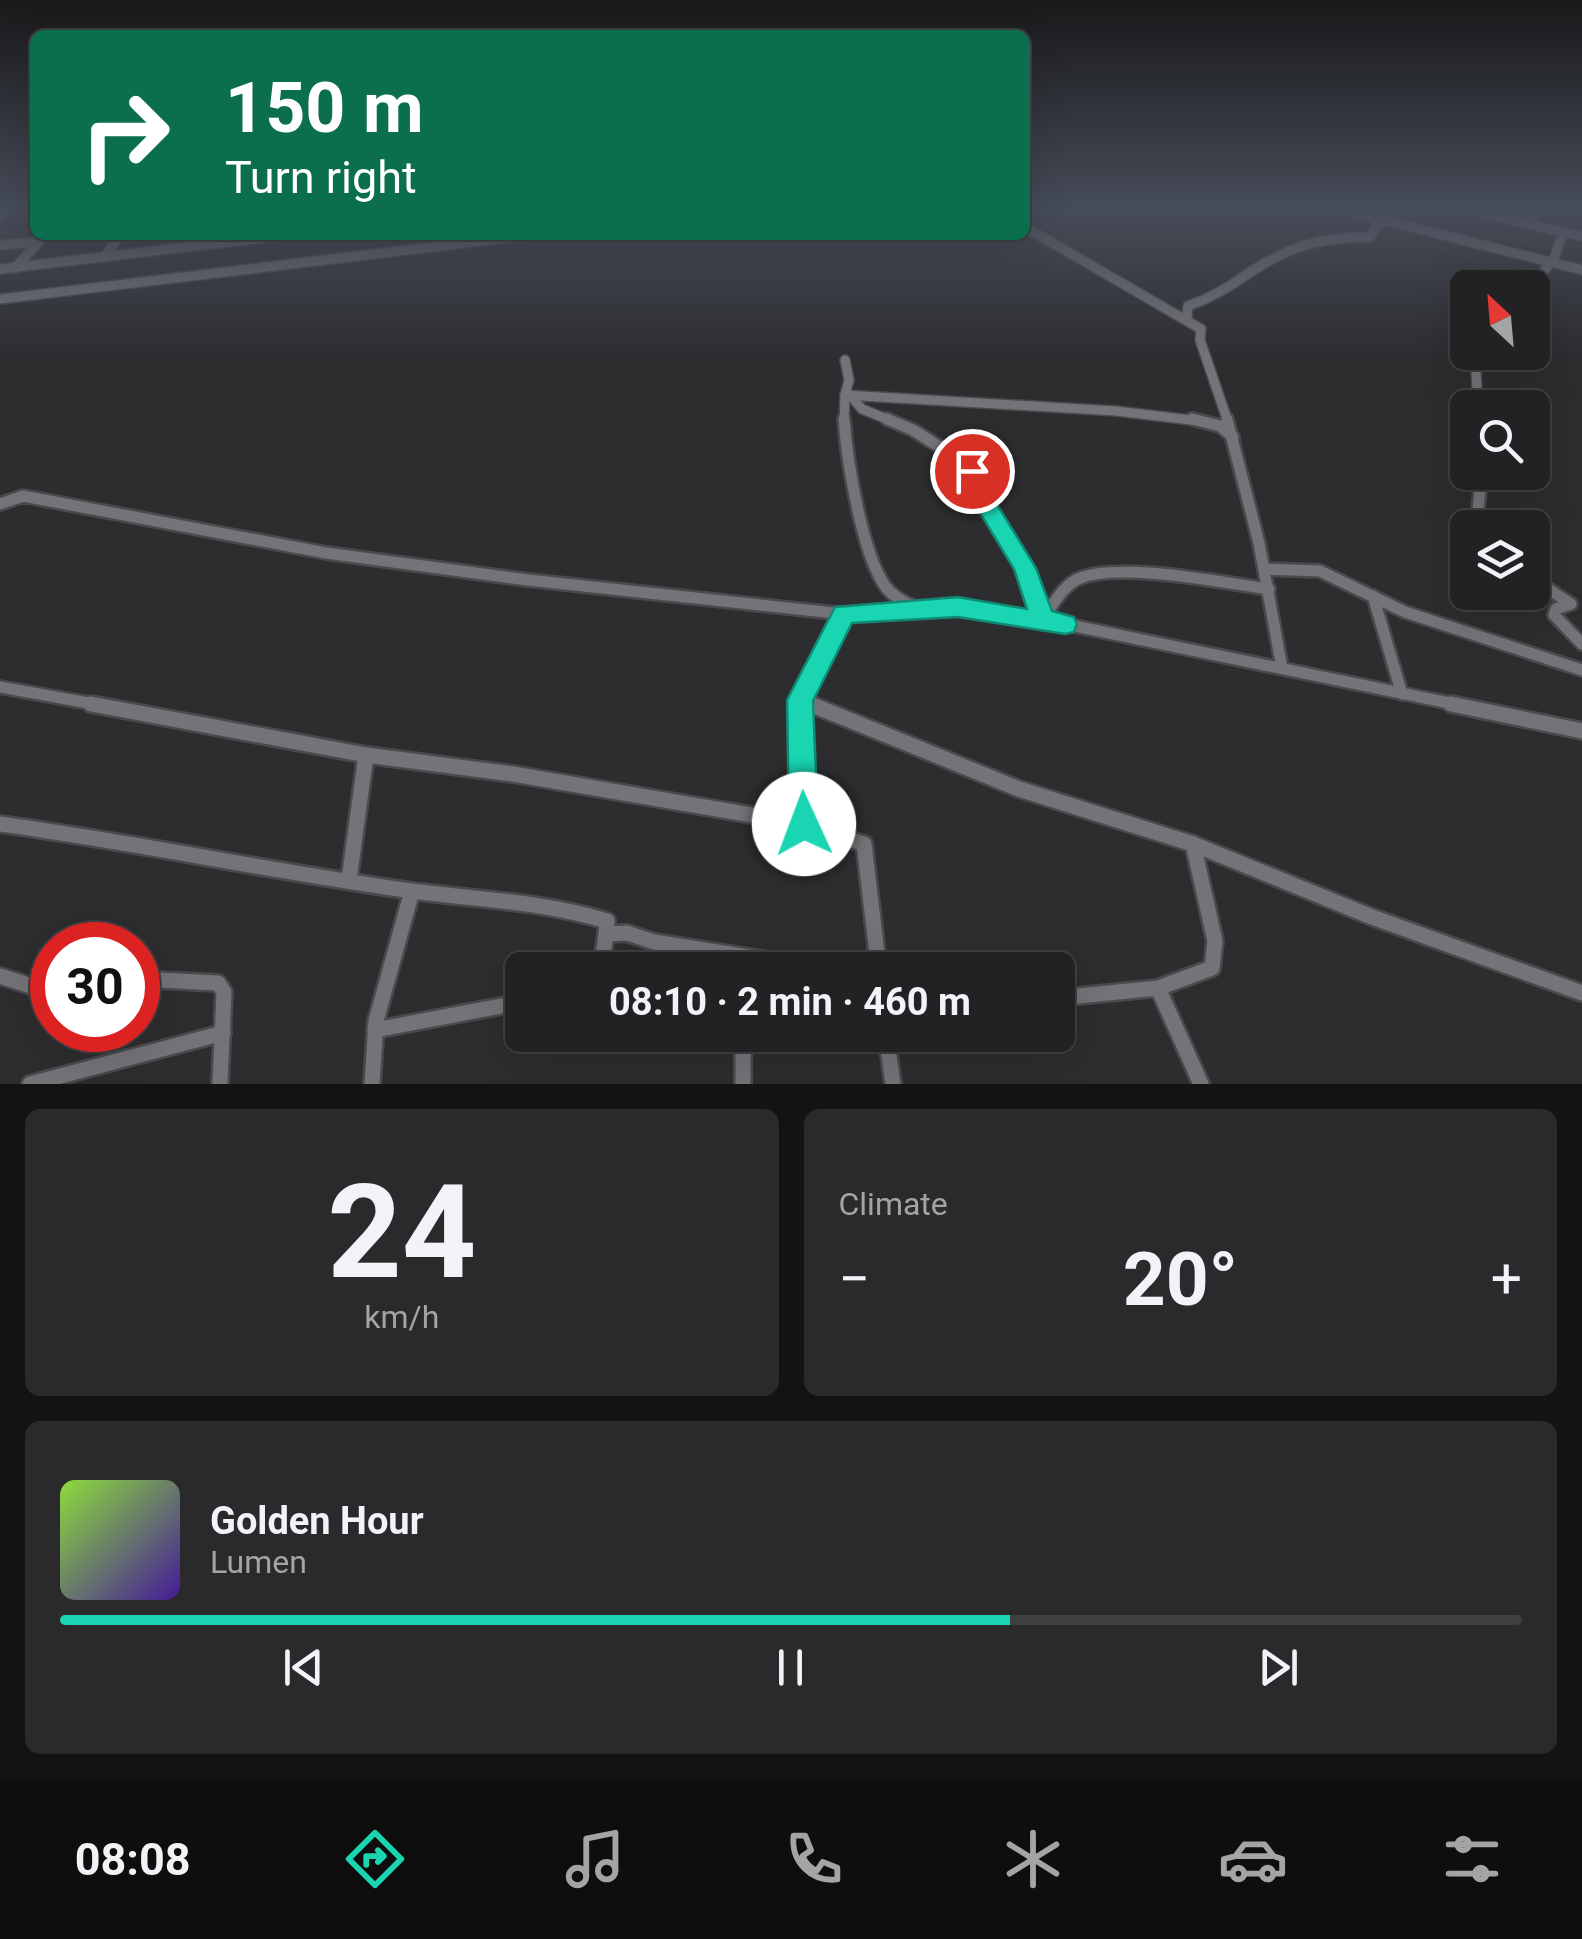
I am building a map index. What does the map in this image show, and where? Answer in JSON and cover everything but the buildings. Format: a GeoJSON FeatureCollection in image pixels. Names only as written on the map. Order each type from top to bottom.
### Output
{"type":"FeatureCollection","features":[{"type":"Feature","properties":{"kind":"street"},"geometry":{"type":"LineString","coordinates":[[15,268],[24,258]]}},
{"type":"Feature","properties":{"kind":"street"},"geometry":{"type":"LineString","coordinates":[[0,270],[93,258]]}},
{"type":"Feature","properties":{"kind":"street"},"geometry":{"type":"LineString","coordinates":[[0,299],[344,258]]}},
{"type":"Feature","properties":{"kind":"street"},"geometry":{"type":"LineString","coordinates":[[1079,258],[1201,329],[1200,340],[1234,438],[1265,569],[1282,668]]}},
{"type":"Feature","properties":{"kind":"street"},"geometry":{"type":"LineString","coordinates":[[1186,319],[1188,306],[1222,294],[1276,258]]}},
{"type":"Feature","properties":{"kind":"street"},"geometry":{"type":"LineString","coordinates":[[1534,258],[1582,270]]}},
{"type":"Feature","properties":{"kind":"street"},"geometry":{"type":"LineString","coordinates":[[1544,270],[1553,258]]}},
{"type":"Feature","properties":{"kind":"street"},"geometry":{"type":"LineString","coordinates":[[845,360],[850,380],[852,476],[881,580],[898,599],[914,608],[958,607],[1065,624],[1582,732]]}},
{"type":"Feature","properties":{"kind":"street"},"geometry":{"type":"LineString","coordinates":[[848,395],[1116,411],[1204,421],[1220,426],[1234,438]]}},
{"type":"Feature","properties":{"kind":"street"},"geometry":{"type":"LineString","coordinates":[[848,395],[862,409],[912,430],[968,465],[979,493],[1025,568],[1043,618]]}},
{"type":"Feature","properties":{"kind":"street"},"geometry":{"type":"LineString","coordinates":[[0,504],[22,496],[326,553],[528,580],[844,614],[958,607]]}},
{"type":"Feature","properties":{"kind":"street"},"geometry":{"type":"LineString","coordinates":[[1265,569],[1320,571],[1428,620],[1582,670]]}},
{"type":"Feature","properties":{"kind":"street"},"geometry":{"type":"LineString","coordinates":[[1043,618],[1074,581],[1091,575],[1168,577],[1269,589]]}},
{"type":"Feature","properties":{"kind":"street"},"geometry":{"type":"LineString","coordinates":[[1550,588],[1577,603]]}},
{"type":"Feature","properties":{"kind":"street"},"geometry":{"type":"LineString","coordinates":[[1373,596],[1402,694]]}},
{"type":"Feature","properties":{"kind":"street"},"geometry":{"type":"LineString","coordinates":[[1577,603],[1556,609],[1554,616],[1582,644]]}},
{"type":"Feature","properties":{"kind":"street"},"geometry":{"type":"LineString","coordinates":[[804,824],[800,700],[844,614]]}},
{"type":"Feature","properties":{"kind":"street"},"geometry":{"type":"LineString","coordinates":[[1043,618],[1065,624]]}},
{"type":"Feature","properties":{"kind":"street"},"geometry":{"type":"LineString","coordinates":[[0,687],[366,755],[513,774],[804,824],[864,844],[876,952]]}},
{"type":"Feature","properties":{"kind":"street"},"geometry":{"type":"LineString","coordinates":[[800,700],[906,747],[1019,789],[1193,844],[1372,917],[1582,993]]}},
{"type":"Feature","properties":{"kind":"street"},"geometry":{"type":"LineString","coordinates":[[348,880],[366,755]]}},
{"type":"Feature","properties":{"kind":"street"},"geometry":{"type":"LineString","coordinates":[[0,824],[143,844],[412,892],[552,905],[606,921],[604,952]]}},
{"type":"Feature","properties":{"kind":"street"},"geometry":{"type":"LineString","coordinates":[[1075,996],[1158,988],[1212,968],[1215,940],[1193,844]]}},
{"type":"Feature","properties":{"kind":"street"},"geometry":{"type":"LineString","coordinates":[[372,1084],[375,1030],[412,892]]}},
{"type":"Feature","properties":{"kind":"street"},"geometry":{"type":"LineString","coordinates":[[606,934],[627,933],[699,952]]}},
{"type":"Feature","properties":{"kind":"street"},"geometry":{"type":"LineString","coordinates":[[0,976],[30,986]]}},
{"type":"Feature","properties":{"kind":"street"},"geometry":{"type":"LineString","coordinates":[[160,981],[218,983],[224,992],[220,1084]]}},
{"type":"Feature","properties":{"kind":"street"},"geometry":{"type":"LineString","coordinates":[[1158,988],[1201,1084]]}},
{"type":"Feature","properties":{"kind":"street"},"geometry":{"type":"LineString","coordinates":[[375,1030],[505,1005]]}},
{"type":"Feature","properties":{"kind":"street"},"geometry":{"type":"LineString","coordinates":[[30,1084],[223,1034]]}},
{"type":"Feature","properties":{"kind":"street"},"geometry":{"type":"LineString","coordinates":[[743,1052],[743,1084]]}},
{"type":"Feature","properties":{"kind":"street"},"geometry":{"type":"LineString","coordinates":[[887,1052],[889,1083]]}},
{"type":"Feature","properties":{"kind":"route"},"geometry":{"type":"LineString","coordinates":[[804,824],[800,700],[844,614],[958,607],[1065,624],[1043,618],[1025,568],[979,493],[972,471]]}}]}
